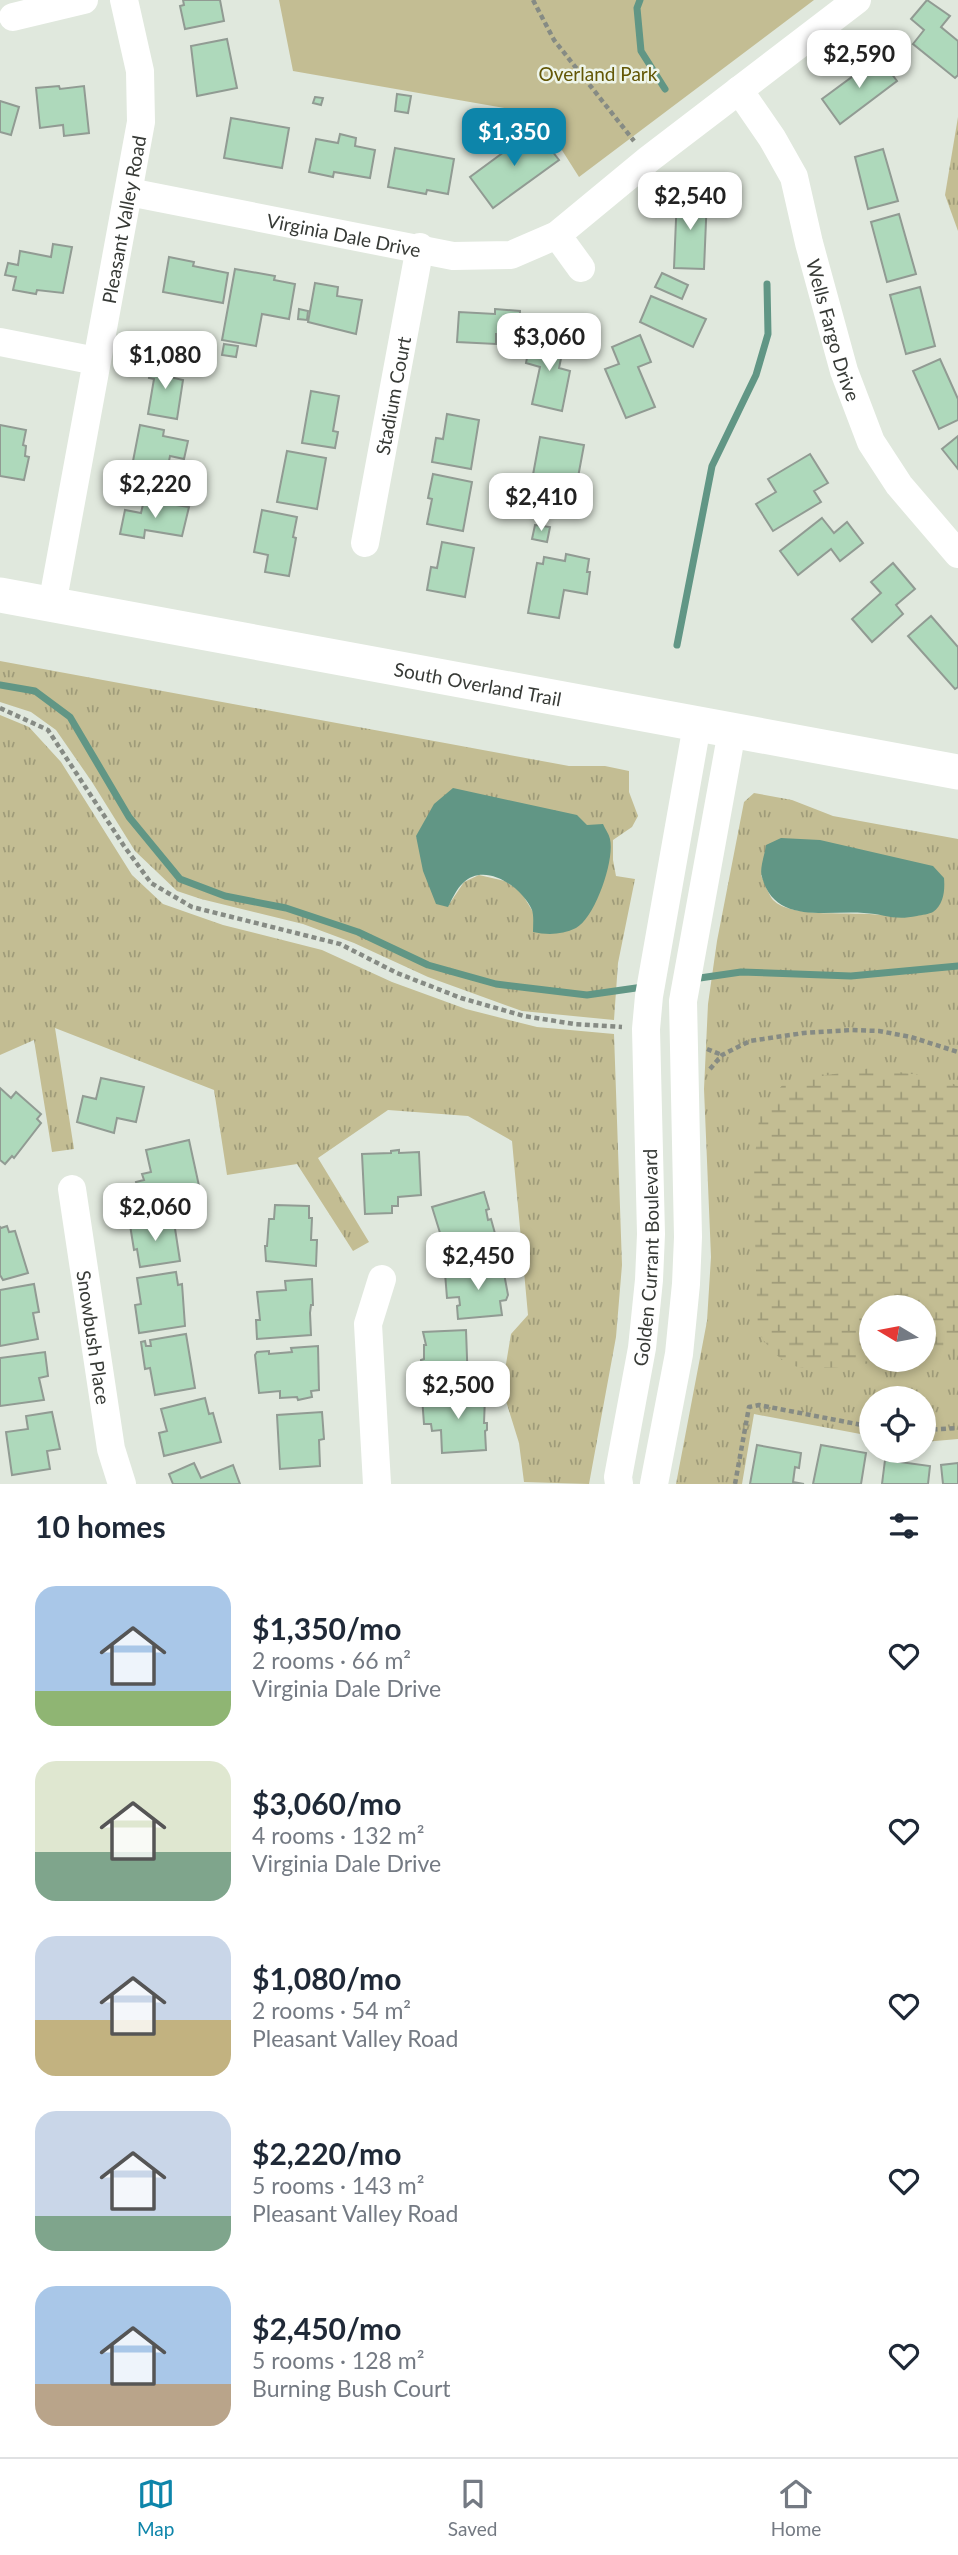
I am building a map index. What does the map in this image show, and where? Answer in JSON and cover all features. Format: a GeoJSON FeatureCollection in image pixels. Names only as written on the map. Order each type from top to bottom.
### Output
{"type":"FeatureCollection","features":[{"type":"Feature","properties":{"kind":"main road","name":"South Overland Trail"},"geometry":{"type":"LineString","coordinates":[[0,595],[958,772]]}},
{"type":"Feature","properties":{"kind":"street"},"geometry":{"type":"LineString","coordinates":[[13,17],[84,0]]}},
{"type":"Feature","properties":{"kind":"street","name":"Pleasant Valley Road"},"geometry":{"type":"LineString","coordinates":[[52,605],[141,122],[139,71],[124,0]]}},
{"type":"Feature","properties":{"kind":"street","name":"Virginia Dale Drive"},"geometry":{"type":"LineString","coordinates":[[129,192],[420,247],[453,256],[510,255],[557,235],[649,159],[858,0]]}},
{"type":"Feature","properties":{"kind":"street","name":"Wells Fargo Drive"},"geometry":{"type":"LineString","coordinates":[[739,90],[772,138],[794,177],[844,371],[871,442],[899,485],[958,554]]}},
{"type":"Feature","properties":{"kind":"street"},"geometry":{"type":"LineString","coordinates":[[557,235],[581,268]]}},
{"type":"Feature","properties":{"kind":"street","name":"Stadium Court"},"geometry":{"type":"LineString","coordinates":[[365,543],[420,247]]}},
{"type":"Feature","properties":{"kind":"street"},"geometry":{"type":"LineString","coordinates":[[0,342],[96,361]]}},
{"type":"Feature","properties":{"kind":"street","name":"Golden Currant Boulevard"},"geometry":{"type":"LineString","coordinates":[[619,1484],[618,1477],[642,1348],[649,1280],[651,1234],[646,1030],[649,996],[697,725]]}},
{"type":"Feature","properties":{"kind":"street","name":"Golden Currant Boulevard"},"geometry":{"type":"LineString","coordinates":[[654,1484],[679,1353],[686,1284],[688,1237],[683,1001],[732,731]]}},
{"type":"Feature","properties":{"kind":"street"},"geometry":{"type":"LineString","coordinates":[[646,1030],[683,1033]]}},
{"type":"Feature","properties":{"kind":"street","name":"Snowbush Place"},"geometry":{"type":"LineString","coordinates":[[72,1189],[111,1449],[122,1484]]}},
{"type":"Feature","properties":{"kind":"street"},"geometry":{"type":"LineString","coordinates":[[377,1484],[368,1324],[382,1279]]}},
{"type":"Feature","properties":{"kind":"path"},"geometry":{"type":"LineString","coordinates":[[533,0],[554,40],[649,159]]}},
{"type":"Feature","properties":{"kind":"path"},"geometry":{"type":"LineString","coordinates":[[0,708],[48,730],[151,883],[192,907],[340,944],[397,973],[461,998],[524,1016],[574,1024],[646,1030]]}},
{"type":"Feature","properties":{"kind":"path"},"geometry":{"type":"LineString","coordinates":[[709,1071],[722,1055],[750,1041],[804,1033],[879,1031],[911,1037],[958,1052]]}},
{"type":"Feature","properties":{"kind":"path"},"geometry":{"type":"LineString","coordinates":[[735,1484],[749,1408],[759,1405],[859,1424]]}},
{"type":"Feature","properties":{"kind":"path"},"geometry":{"type":"LineString","coordinates":[[936,1429],[958,1427]]}},
{"type":"Feature","properties":{"kind":"green space","name":"Overland Park"},"geometry":{"type":"Polygon","coordinates":[[[279,0],[814,0],[579,177],[539,114],[293,71],[279,0]]]}},
{"type":"Feature","properties":{"kind":"green space"},"geometry":{"type":"Polygon","coordinates":[[[958,117],[958,231],[945,195],[958,117]]]}},
{"type":"Feature","properties":{"kind":"green space"},"geometry":{"type":"Polygon","coordinates":[[[0,661],[569,766],[605,766],[629,771],[629,792],[638,816],[632,827],[613,840],[613,860],[616,876],[635,879],[618,963],[614,1020],[522,1011],[428,977],[354,943],[303,924],[177,891],[135,851],[56,730],[31,712],[0,702],[0,661]],[[416,836],[448,906],[464,882],[479,875],[505,881],[521,892],[533,912],[590,913],[416,836]]]}},
{"type":"Feature","properties":{"kind":"green space"},"geometry":{"type":"Polygon","coordinates":[[[0,715],[29,727],[61,762],[132,875],[163,904],[223,925],[322,950],[392,982],[466,1009],[537,1027],[614,1034],[622,1265],[616,1337],[589,1484],[524,1482],[519,1443],[502,1388],[511,1334],[528,1315],[512,1141],[468,1116],[388,1110],[318,1158],[369,1242],[353,1251],[297,1164],[227,1175],[214,1090],[55,1028],[74,1149],[52,1152],[34,1040],[0,1055],[0,715]]]}},
{"type":"Feature","properties":{"kind":"green space"},"geometry":{"type":"Polygon","coordinates":[[[754,793],[792,800],[833,816],[958,839],[958,1439],[936,1441],[936,1386],[859,1386],[859,1434],[754,1414],[742,1484],[676,1484],[707,1321],[711,1257],[704,1089],[708,1004],[717,941],[744,802],[754,793]],[[761,875],[771,898],[794,910],[881,915],[761,875]]]}},
{"type":"Feature","properties":{"kind":"green space"},"geometry":{"type":"Polygon","coordinates":[[[871,1068],[940,1078],[958,1086],[958,1354],[936,1353],[936,1295],[859,1295],[859,1365],[799,1367],[775,1354],[765,1343],[758,1331],[753,1174],[760,1111],[785,1082],[871,1068]]]}},
{"type":"Feature","properties":{"kind":"shaded area"},"geometry":{"type":"Polygon","coordinates":[[[453,788],[577,815],[587,825],[603,824],[610,839],[609,860],[602,888],[583,922],[576,928],[560,933],[533,932],[533,912],[527,901],[512,886],[492,876],[472,877],[463,883],[448,907],[436,904],[423,871],[416,836],[434,804],[453,788]]]}},
{"type":"Feature","properties":{"kind":"shaded area"},"geometry":{"type":"Polygon","coordinates":[[[781,838],[820,840],[933,866],[944,878],[942,901],[931,913],[902,918],[790,909],[778,902],[769,892],[761,874],[766,845],[781,838]]]}},
{"type":"Feature","properties":{"kind":"building"},"geometry":{"type":"Polygon","coordinates":[[[183,0],[220,0],[224,21],[185,29],[180,6],[184,5],[183,0]]]}},
{"type":"Feature","properties":{"kind":"building"},"geometry":{"type":"Polygon","coordinates":[[[927,0],[950,16],[941,27],[958,41],[958,75],[955,78],[913,44],[924,30],[911,19],[927,0]]]}},
{"type":"Feature","properties":{"kind":"building"},"geometry":{"type":"Polygon","coordinates":[[[227,39],[237,88],[197,96],[191,46],[227,39]]]}},
{"type":"Feature","properties":{"kind":"building"},"geometry":{"type":"Polygon","coordinates":[[[879,57],[897,81],[840,124],[822,99],[879,57]]]}},
{"type":"Feature","properties":{"kind":"building"},"geometry":{"type":"Polygon","coordinates":[[[59,86],[60,89],[84,86],[89,133],[64,136],[63,125],[40,128],[36,88],[59,86]]]}},
{"type":"Feature","properties":{"kind":"building"},"geometry":{"type":"Polygon","coordinates":[[[397,94],[411,96],[408,113],[395,111],[397,94]]]}},
{"type":"Feature","properties":{"kind":"building"},"geometry":{"type":"Polygon","coordinates":[[[315,97],[323,98],[321,105],[313,103],[315,97]]]}},
{"type":"Feature","properties":{"kind":"building"},"geometry":{"type":"Polygon","coordinates":[[[0,101],[19,107],[11,135],[0,132],[0,101]]]}},
{"type":"Feature","properties":{"kind":"building"},"geometry":{"type":"Polygon","coordinates":[[[231,118],[289,128],[282,168],[224,158],[231,118]]]}},
{"type":"Feature","properties":{"kind":"building"},"geometry":{"type":"Polygon","coordinates":[[[535,129],[559,160],[493,208],[470,177],[535,129]]]}},
{"type":"Feature","properties":{"kind":"building"},"geometry":{"type":"Polygon","coordinates":[[[340,134],[356,138],[355,146],[375,150],[370,178],[334,172],[333,177],[309,172],[316,139],[338,143],[340,134]]]}},
{"type":"Feature","properties":{"kind":"building"},"geometry":{"type":"Polygon","coordinates":[[[395,148],[454,159],[448,194],[427,190],[426,194],[388,187],[395,148]]]}},
{"type":"Feature","properties":{"kind":"building"},"geometry":{"type":"Polygon","coordinates":[[[883,149],[898,201],[868,209],[855,157],[883,149]]]}},
{"type":"Feature","properties":{"kind":"building"},"geometry":{"type":"Polygon","coordinates":[[[677,196],[707,197],[704,269],[674,268],[677,196]]]}},
{"type":"Feature","properties":{"kind":"building"},"geometry":{"type":"Polygon","coordinates":[[[899,214],[916,274],[887,282],[871,222],[899,214]]]}},
{"type":"Feature","properties":{"kind":"building"},"geometry":{"type":"Polygon","coordinates":[[[53,244],[72,247],[63,293],[37,290],[36,294],[13,290],[16,277],[5,275],[8,263],[18,265],[20,251],[51,257],[53,244]]]}},
{"type":"Feature","properties":{"kind":"building"},"geometry":{"type":"Polygon","coordinates":[[[169,257],[194,262],[193,266],[228,273],[223,303],[163,292],[169,257]]]}},
{"type":"Feature","properties":{"kind":"building"},"geometry":{"type":"Polygon","coordinates":[[[235,269],[275,276],[274,280],[295,284],[289,319],[262,314],[256,346],[222,340],[235,269]]]}},
{"type":"Feature","properties":{"kind":"building"},"geometry":{"type":"Polygon","coordinates":[[[662,273],[688,285],[682,299],[655,287],[662,273]]]}},
{"type":"Feature","properties":{"kind":"building"},"geometry":{"type":"Polygon","coordinates":[[[315,283],[338,287],[337,296],[362,300],[356,334],[308,322],[315,283]]]}},
{"type":"Feature","properties":{"kind":"building"},"geometry":{"type":"Polygon","coordinates":[[[920,287],[935,346],[906,354],[890,295],[920,287]]]}},
{"type":"Feature","properties":{"kind":"building"},"geometry":{"type":"Polygon","coordinates":[[[651,296],[706,319],[693,347],[640,322],[651,296]]]}},
{"type":"Feature","properties":{"kind":"building"},"geometry":{"type":"Polygon","coordinates":[[[299,309],[308,311],[307,320],[298,319],[299,309]]]}},
{"type":"Feature","properties":{"kind":"building"},"geometry":{"type":"Polygon","coordinates":[[[495,309],[520,311],[519,335],[496,334],[496,344],[457,342],[459,312],[495,314],[495,309]]]}},
{"type":"Feature","properties":{"kind":"building"},"geometry":{"type":"Polygon","coordinates":[[[640,335],[651,362],[638,367],[655,407],[626,418],[605,369],[619,364],[612,347],[640,335]]]}},
{"type":"Feature","properties":{"kind":"building"},"geometry":{"type":"Polygon","coordinates":[[[531,337],[564,344],[559,368],[570,371],[562,411],[532,404],[540,367],[526,363],[531,337]]]}},
{"type":"Feature","properties":{"kind":"building"},"geometry":{"type":"Polygon","coordinates":[[[224,344],[238,346],[236,357],[222,355],[224,344]]]}},
{"type":"Feature","properties":{"kind":"building"},"geometry":{"type":"Polygon","coordinates":[[[940,359],[958,399],[958,420],[939,429],[913,371],[940,359]]]}},
{"type":"Feature","properties":{"kind":"building"},"geometry":{"type":"Polygon","coordinates":[[[152,361],[176,365],[174,378],[183,380],[177,419],[148,414],[154,379],[149,378],[152,361]]]}},
{"type":"Feature","properties":{"kind":"building"},"geometry":{"type":"Polygon","coordinates":[[[311,391],[339,396],[333,431],[338,432],[335,448],[302,443],[311,391]]]}},
{"type":"Feature","properties":{"kind":"building"},"geometry":{"type":"Polygon","coordinates":[[[447,414],[479,420],[471,469],[432,462],[436,438],[443,439],[447,414]]]}},
{"type":"Feature","properties":{"kind":"building"},"geometry":{"type":"Polygon","coordinates":[[[0,425],[26,430],[23,445],[26,446],[25,456],[29,457],[24,480],[0,476],[0,425]]]}},
{"type":"Feature","properties":{"kind":"building"},"geometry":{"type":"Polygon","coordinates":[[[140,425],[164,430],[163,436],[188,441],[184,459],[170,456],[165,481],[133,475],[140,425]]]}},
{"type":"Feature","properties":{"kind":"building"},"geometry":{"type":"Polygon","coordinates":[[[958,436],[958,469],[942,449],[958,436]]]}},
{"type":"Feature","properties":{"kind":"building"},"geometry":{"type":"Polygon","coordinates":[[[540,437],[584,445],[576,488],[532,480],[540,437]]]}},
{"type":"Feature","properties":{"kind":"building"},"geometry":{"type":"Polygon","coordinates":[[[287,451],[326,458],[317,509],[277,502],[287,451]]]}},
{"type":"Feature","properties":{"kind":"building"},"geometry":{"type":"Polygon","coordinates":[[[810,454],[828,483],[814,491],[821,502],[773,531],[756,504],[776,492],[768,479],[810,454]]]}},
{"type":"Feature","properties":{"kind":"building"},"geometry":{"type":"Polygon","coordinates":[[[433,474],[472,482],[463,531],[427,524],[432,499],[428,498],[433,474]]]}},
{"type":"Feature","properties":{"kind":"building"},"geometry":{"type":"Polygon","coordinates":[[[144,500],[189,507],[182,536],[145,530],[144,538],[120,534],[125,510],[141,513],[144,500]]]}},
{"type":"Feature","properties":{"kind":"building"},"geometry":{"type":"Polygon","coordinates":[[[262,510],[297,517],[289,576],[265,572],[268,555],[254,552],[262,510]]]}},
{"type":"Feature","properties":{"kind":"building"},"geometry":{"type":"Polygon","coordinates":[[[822,518],[834,533],[847,522],[863,543],[840,561],[831,549],[798,575],[780,551],[822,518]]]}},
{"type":"Feature","properties":{"kind":"building"},"geometry":{"type":"Polygon","coordinates":[[[535,525],[550,527],[547,542],[532,539],[535,525]]]}},
{"type":"Feature","properties":{"kind":"building"},"geometry":{"type":"Polygon","coordinates":[[[442,542],[474,548],[465,597],[427,590],[431,567],[437,568],[442,542]]]}},
{"type":"Feature","properties":{"kind":"building"},"geometry":{"type":"Polygon","coordinates":[[[566,554],[589,559],[587,594],[564,590],[559,618],[528,613],[537,563],[543,564],[544,557],[565,561],[566,554]]]}},
{"type":"Feature","properties":{"kind":"building"},"geometry":{"type":"Polygon","coordinates":[[[893,563],[915,589],[896,605],[903,614],[872,642],[852,619],[881,593],[871,582],[893,563]]]}},
{"type":"Feature","properties":{"kind":"building"},"geometry":{"type":"Polygon","coordinates":[[[931,616],[958,647],[958,687],[955,689],[908,636],[931,616]]]}},
{"type":"Feature","properties":{"kind":"building"},"geometry":{"type":"Polygon","coordinates":[[[101,1078],[144,1087],[136,1122],[117,1118],[114,1133],[77,1122],[83,1096],[96,1099],[101,1078]]]}},
{"type":"Feature","properties":{"kind":"building"},"geometry":{"type":"Polygon","coordinates":[[[0,1088],[11,1098],[16,1092],[41,1114],[37,1119],[41,1123],[14,1158],[12,1156],[5,1164],[0,1160],[0,1088]]]}},
{"type":"Feature","properties":{"kind":"building"},"geometry":{"type":"Polygon","coordinates":[[[189,1140],[201,1195],[143,1209],[136,1182],[144,1180],[142,1174],[151,1172],[146,1150],[189,1140]]]}},
{"type":"Feature","properties":{"kind":"building"},"geometry":{"type":"Polygon","coordinates":[[[399,1150],[399,1153],[419,1152],[421,1195],[398,1197],[398,1206],[392,1206],[392,1213],[365,1214],[362,1154],[391,1153],[399,1150]]]}},
{"type":"Feature","properties":{"kind":"building"},"geometry":{"type":"Polygon","coordinates":[[[484,1192],[489,1209],[486,1210],[488,1220],[491,1219],[496,1237],[467,1246],[470,1254],[444,1262],[437,1237],[441,1236],[432,1207],[484,1192]]]}},
{"type":"Feature","properties":{"kind":"building"},"geometry":{"type":"Polygon","coordinates":[[[275,1205],[309,1206],[309,1218],[312,1218],[311,1240],[317,1240],[316,1266],[266,1261],[269,1219],[274,1219],[275,1205]]]}},
{"type":"Feature","properties":{"kind":"building"},"geometry":{"type":"Polygon","coordinates":[[[154,1222],[155,1225],[174,1222],[180,1261],[140,1267],[130,1225],[154,1222]]]}},
{"type":"Feature","properties":{"kind":"building"},"geometry":{"type":"Polygon","coordinates":[[[7,1226],[9,1232],[15,1231],[28,1273],[3,1280],[0,1275],[0,1227],[7,1226]]]}},
{"type":"Feature","properties":{"kind":"building"},"geometry":{"type":"Polygon","coordinates":[[[503,1268],[508,1295],[506,1300],[500,1301],[502,1315],[458,1319],[459,1297],[447,1298],[445,1273],[503,1268]]]}},
{"type":"Feature","properties":{"kind":"building"},"geometry":{"type":"Polygon","coordinates":[[[176,1272],[178,1285],[182,1284],[185,1326],[139,1333],[135,1305],[141,1304],[137,1278],[176,1272]]]}},
{"type":"Feature","properties":{"kind":"building"},"geometry":{"type":"Polygon","coordinates":[[[312,1279],[311,1335],[257,1339],[256,1320],[260,1320],[257,1292],[286,1290],[285,1281],[312,1279]]]}},
{"type":"Feature","properties":{"kind":"building"},"geometry":{"type":"Polygon","coordinates":[[[34,1284],[39,1312],[33,1313],[38,1339],[0,1346],[0,1290],[34,1284]]]}},
{"type":"Feature","properties":{"kind":"building"},"geometry":{"type":"Polygon","coordinates":[[[466,1330],[468,1385],[422,1387],[421,1360],[424,1359],[426,1345],[423,1332],[466,1330]]]}},
{"type":"Feature","properties":{"kind":"building"},"geometry":{"type":"Polygon","coordinates":[[[186,1334],[195,1388],[155,1395],[150,1368],[145,1369],[141,1342],[145,1341],[146,1346],[151,1346],[150,1340],[186,1334]]]}},
{"type":"Feature","properties":{"kind":"building"},"geometry":{"type":"Polygon","coordinates":[[[318,1346],[319,1390],[311,1391],[312,1397],[298,1400],[297,1397],[280,1398],[280,1391],[259,1393],[255,1355],[257,1352],[292,1352],[291,1348],[318,1346]]]}},
{"type":"Feature","properties":{"kind":"building"},"geometry":{"type":"Polygon","coordinates":[[[45,1352],[48,1376],[39,1378],[44,1400],[0,1406],[0,1358],[45,1352]]]}},
{"type":"Feature","properties":{"kind":"building"},"geometry":{"type":"Polygon","coordinates":[[[483,1393],[484,1423],[487,1423],[486,1450],[442,1453],[441,1430],[432,1431],[431,1424],[424,1424],[422,1397],[483,1393]]]}},
{"type":"Feature","properties":{"kind":"building"},"geometry":{"type":"Polygon","coordinates":[[[205,1398],[209,1414],[213,1413],[221,1442],[164,1456],[159,1433],[167,1431],[161,1409],[205,1398]]]}},
{"type":"Feature","properties":{"kind":"building"},"geometry":{"type":"Polygon","coordinates":[[[52,1412],[60,1449],[47,1451],[50,1469],[12,1475],[6,1432],[28,1429],[26,1416],[52,1412]]]}},
{"type":"Feature","properties":{"kind":"building"},"geometry":{"type":"Polygon","coordinates":[[[322,1412],[324,1439],[319,1440],[320,1466],[280,1469],[277,1415],[322,1412]]]}},
{"type":"Feature","properties":{"kind":"building"},"geometry":{"type":"Polygon","coordinates":[[[757,1445],[801,1453],[793,1482],[804,1484],[750,1484],[757,1445]]]}},
{"type":"Feature","properties":{"kind":"building"},"geometry":{"type":"Polygon","coordinates":[[[821,1445],[859,1452],[859,1463],[864,1463],[861,1484],[813,1484],[821,1445]]]}},
{"type":"Feature","properties":{"kind":"building"},"geometry":{"type":"Polygon","coordinates":[[[194,1463],[201,1478],[233,1465],[240,1484],[173,1484],[169,1474],[194,1463]]]}},
{"type":"Feature","properties":{"kind":"building"},"geometry":{"type":"Polygon","coordinates":[[[885,1463],[930,1466],[928,1484],[882,1484],[885,1463]]]}},
{"type":"Feature","properties":{"kind":"building"},"geometry":{"type":"Polygon","coordinates":[[[958,1463],[958,1484],[943,1484],[941,1465],[958,1463]]]}},
{"type":"Feature","properties":{"kind":"waterway"},"geometry":{"type":"LineString","coordinates":[[640,0],[637,8],[641,51],[665,89]]}},
{"type":"Feature","properties":{"kind":"waterway"},"geometry":{"type":"LineString","coordinates":[[677,645],[712,466],[756,375],[768,334],[767,284]]}},
{"type":"Feature","properties":{"kind":"waterway"},"geometry":{"type":"LineString","coordinates":[[0,685],[35,691],[70,717],[129,817],[180,879],[225,896],[286,908],[358,932],[428,965],[496,984],[587,995],[643,987]]}},
{"type":"Feature","properties":{"kind":"waterway"},"geometry":{"type":"LineString","coordinates":[[693,979],[741,972],[851,976],[958,966]]}}]}
